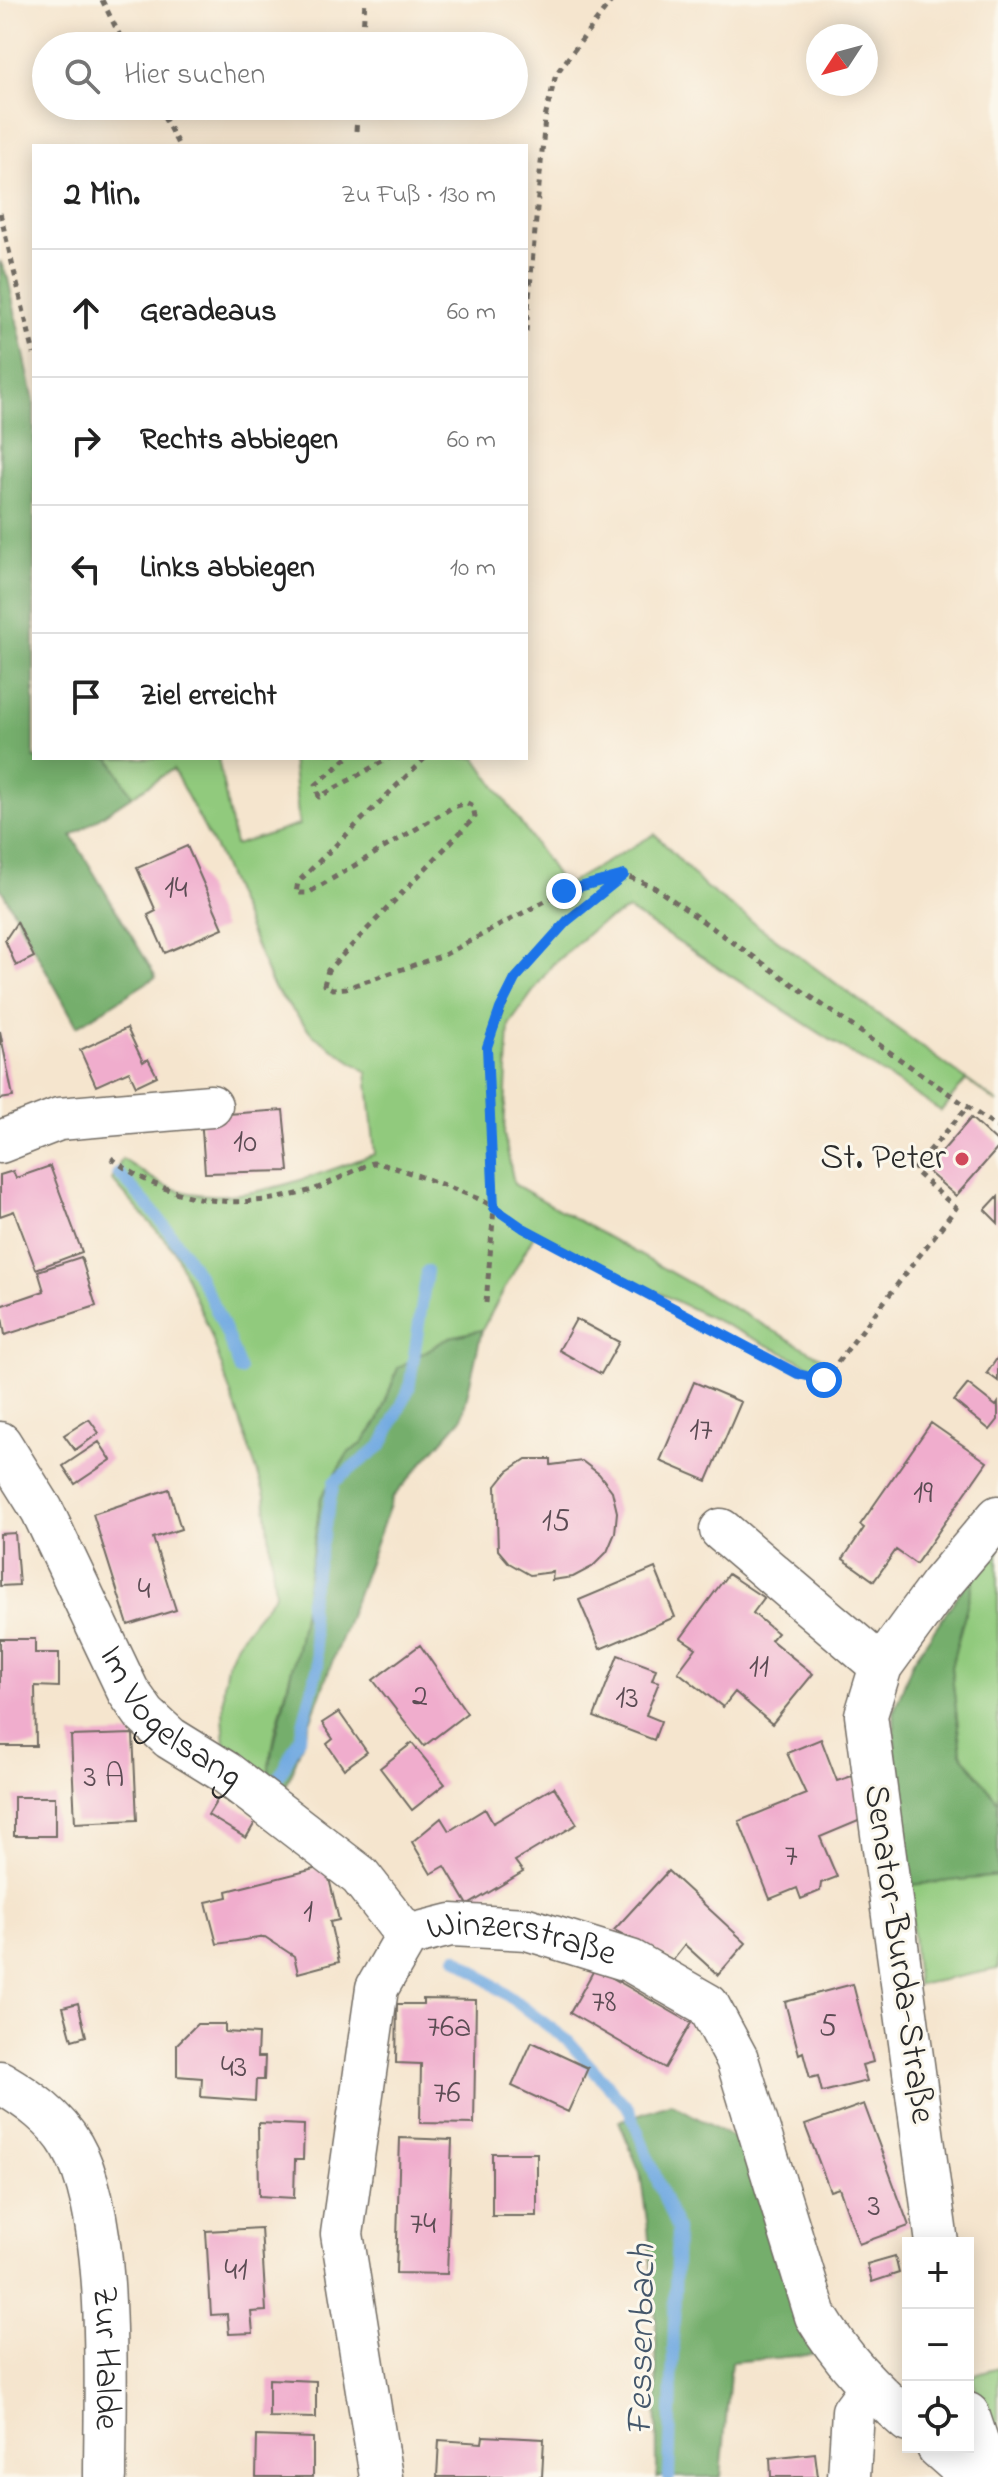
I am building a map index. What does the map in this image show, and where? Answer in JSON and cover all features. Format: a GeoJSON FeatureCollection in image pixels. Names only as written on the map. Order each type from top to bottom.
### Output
{"type":"FeatureCollection","features":[{"type":"Feature","properties":{"kind":"street"},"geometry":{"type":"LineString","coordinates":[[0,1142],[59,1119],[211,1106]]}},
{"type":"Feature","properties":{"kind":"street","name":"Im Vogelsang"},"geometry":{"type":"LineString","coordinates":[[0,1443],[42,1510],[128,1691],[145,1715],[170,1738],[225,1772],[360,1876],[407,1936]]}},
{"type":"Feature","properties":{"kind":"street","name":"Senator-Burda-Straße"},"geometry":{"type":"LineString","coordinates":[[936,2237],[866,1715],[881,1666],[941,1584],[998,1517]]}},
{"type":"Feature","properties":{"kind":"street"},"geometry":{"type":"LineString","coordinates":[[721,1530],[881,1666]]}},
{"type":"Feature","properties":{"kind":"street","name":"Winzerstraße"},"geometry":{"type":"LineString","coordinates":[[381,2477],[342,2234],[377,1988],[407,1936],[451,1925],[527,1929],[631,1961],[708,2005],[737,2059],[816,2316],[836,2350],[889,2385]]}},
{"type":"Feature","properties":{"kind":"street","name":"Zur Halde"},"geometry":{"type":"LineString","coordinates":[[0,2082],[22,2095],[54,2122],[72,2146],[86,2180],[100,2240],[105,2477]]}},
{"type":"Feature","properties":{"kind":"street"},"geometry":{"type":"LineString","coordinates":[[849,2477],[853,2411],[889,2385],[902,2410]]}},
{"type":"Feature","properties":{"kind":"street"},"geometry":{"type":"LineString","coordinates":[[974,2432],[989,2477]]}},
{"type":"Feature","properties":{"kind":"street"},"geometry":{"type":"LineString","coordinates":[[945,2453],[972,2477]]}},
{"type":"Feature","properties":{"kind":"path"},"geometry":{"type":"LineString","coordinates":[[102,0],[118,32]]}},
{"type":"Feature","properties":{"kind":"path"},"geometry":{"type":"LineString","coordinates":[[363,32],[365,0]]}},
{"type":"Feature","properties":{"kind":"path"},"geometry":{"type":"LineString","coordinates":[[528,312],[549,104],[556,74],[612,0]]}},
{"type":"Feature","properties":{"kind":"path"},"geometry":{"type":"LineString","coordinates":[[165,120],[178,144]]}},
{"type":"Feature","properties":{"kind":"path"},"geometry":{"type":"LineString","coordinates":[[356,131],[357,120]]}},
{"type":"Feature","properties":{"kind":"path"},"geometry":{"type":"LineString","coordinates":[[0,213],[32,346]]}},
{"type":"Feature","properties":{"kind":"path"},"geometry":{"type":"LineString","coordinates":[[345,760],[316,785],[314,789],[319,797],[385,760]]}},
{"type":"Feature","properties":{"kind":"path"},"geometry":{"type":"LineString","coordinates":[[423,760],[298,882],[296,893],[308,893],[453,807],[467,803],[473,806],[475,817],[328,970],[324,985],[333,989],[346,988],[444,955],[564,891],[624,875],[654,887],[998,1128]]}},
{"type":"Feature","properties":{"kind":"path"},"geometry":{"type":"LineString","coordinates":[[486,1303],[494,1208],[487,1047],[500,1009],[515,979],[567,921],[624,875]]}},
{"type":"Feature","properties":{"kind":"path"},"geometry":{"type":"LineString","coordinates":[[59,1119],[121,1165],[175,1195],[223,1202],[283,1197],[314,1189],[374,1163],[481,1200],[523,1228],[798,1374],[824,1380],[956,1208],[913,1170],[969,1105]]}},
{"type":"Feature","properties":{"kind":"green space"},"geometry":{"type":"Polygon","coordinates":[[[0,261],[8,278],[32,392],[32,760],[111,760],[132,796],[72,836],[156,977],[77,1026],[0,887],[0,261]]]}},
{"type":"Feature","properties":{"kind":"green space"},"geometry":{"type":"Polygon","coordinates":[[[111,760],[218,760],[235,845],[299,825],[292,760],[477,760],[564,886],[655,834],[704,886],[998,1103],[966,1080],[941,1111],[628,910],[598,925],[552,965],[509,1025],[504,1134],[514,1184],[824,1359],[817,1369],[535,1233],[482,1330],[450,1337],[398,1368],[378,1421],[362,1444],[348,1453],[276,1729],[269,1766],[270,1790],[226,1759],[223,1712],[230,1656],[247,1628],[275,1594],[265,1495],[209,1329],[174,1250],[112,1180],[122,1159],[164,1185],[189,1193],[243,1193],[298,1181],[375,1154],[367,1072],[313,1035],[273,987],[218,854],[173,769],[132,796],[111,760]]]}},
{"type":"Feature","properties":{"kind":"green space"},"geometry":{"type":"Polygon","coordinates":[[[482,1330],[462,1418],[393,1497],[282,1798],[270,1790],[269,1766],[299,1639],[321,1497],[348,1453],[362,1444],[378,1422],[398,1368],[450,1337],[482,1330]]]}},
{"type":"Feature","properties":{"kind":"green space"},"geometry":{"type":"Polygon","coordinates":[[[998,1537],[998,1802],[961,1753],[951,1667],[977,1567],[998,1537]]]}},
{"type":"Feature","properties":{"kind":"green space"},"geometry":{"type":"Polygon","coordinates":[[[977,1567],[951,1667],[961,1753],[998,1802],[998,1876],[909,1885],[896,1793],[894,1711],[913,1661],[977,1567]]]}},
{"type":"Feature","properties":{"kind":"green space"},"geometry":{"type":"Polygon","coordinates":[[[998,1876],[998,1969],[917,1985],[909,1885],[998,1876]]]}},
{"type":"Feature","properties":{"kind":"green space"},"geometry":{"type":"Polygon","coordinates":[[[671,2103],[742,2143],[818,2354],[731,2362],[721,2477],[657,2477],[656,2321],[648,2228],[640,2172],[619,2121],[671,2103]]]}},
{"type":"Feature","properties":{"kind":"green space"},"geometry":{"type":"Polygon","coordinates":[[[998,2368],[998,2460],[974,2382],[974,2375],[998,2368]]]}},
{"type":"Feature","properties":{"kind":"building"},"geometry":{"type":"Polygon","coordinates":[[[187,846],[223,928],[165,953],[148,915],[156,911],[137,868],[187,846]]]}},
{"type":"Feature","properties":{"kind":"building"},"geometry":{"type":"Polygon","coordinates":[[[17,922],[34,957],[16,966],[5,940],[17,922]]]}},
{"type":"Feature","properties":{"kind":"building"},"geometry":{"type":"Polygon","coordinates":[[[127,1028],[143,1062],[148,1059],[157,1076],[136,1086],[129,1071],[96,1086],[80,1050],[127,1028]]]}},
{"type":"Feature","properties":{"kind":"building"},"geometry":{"type":"Polygon","coordinates":[[[0,1031],[13,1097],[0,1099],[0,1031]]]}},
{"type":"Feature","properties":{"kind":"building"},"geometry":{"type":"Polygon","coordinates":[[[283,1110],[289,1171],[205,1173],[201,1116],[283,1110]]]}},
{"type":"Feature","properties":{"kind":"building","name":"St. Peter"},"geometry":{"type":"Polygon","coordinates":[[[971,1118],[998,1143],[998,1148],[956,1196],[926,1170],[971,1118]]]}},
{"type":"Feature","properties":{"kind":"building"},"geometry":{"type":"Polygon","coordinates":[[[50,1166],[82,1252],[36,1269],[14,1211],[0,1216],[0,1175],[13,1171],[16,1178],[50,1166]]]}},
{"type":"Feature","properties":{"kind":"building"},"geometry":{"type":"Polygon","coordinates":[[[998,1196],[998,1223],[985,1210],[998,1196]]]}},
{"type":"Feature","properties":{"kind":"building"},"geometry":{"type":"Polygon","coordinates":[[[81,1257],[96,1306],[5,1335],[0,1306],[44,1291],[38,1271],[81,1257]]]}},
{"type":"Feature","properties":{"kind":"building"},"geometry":{"type":"Polygon","coordinates":[[[576,1319],[619,1342],[601,1374],[559,1350],[576,1319]]]}},
{"type":"Feature","properties":{"kind":"building"},"geometry":{"type":"Polygon","coordinates":[[[998,1357],[998,1381],[987,1373],[998,1357]]]}},
{"type":"Feature","properties":{"kind":"building"},"geometry":{"type":"Polygon","coordinates":[[[694,1382],[741,1402],[707,1481],[660,1461],[694,1382]]]}},
{"type":"Feature","properties":{"kind":"building"},"geometry":{"type":"Polygon","coordinates":[[[968,1384],[996,1406],[998,1403],[998,1420],[990,1430],[954,1401],[968,1384]]]}},
{"type":"Feature","properties":{"kind":"building"},"geometry":{"type":"Polygon","coordinates":[[[89,1419],[99,1433],[75,1450],[64,1435],[89,1419]]]}},
{"type":"Feature","properties":{"kind":"building"},"geometry":{"type":"Polygon","coordinates":[[[931,1423],[987,1462],[916,1564],[896,1550],[874,1581],[843,1559],[864,1528],[860,1525],[931,1423]]]}},
{"type":"Feature","properties":{"kind":"building"},"geometry":{"type":"Polygon","coordinates":[[[99,1442],[111,1460],[75,1484],[63,1466],[99,1442]]]}},
{"type":"Feature","properties":{"kind":"building"},"geometry":{"type":"Polygon","coordinates":[[[526,1459],[551,1459],[551,1465],[582,1461],[599,1474],[612,1491],[617,1512],[615,1533],[607,1552],[592,1567],[573,1577],[552,1580],[553,1572],[530,1575],[509,1563],[498,1550],[496,1486],[508,1471],[526,1459]]]}},
{"type":"Feature","properties":{"kind":"building"},"geometry":{"type":"Polygon","coordinates":[[[169,1489],[181,1529],[153,1538],[176,1610],[128,1625],[93,1514],[169,1489]]]}},
{"type":"Feature","properties":{"kind":"building"},"geometry":{"type":"Polygon","coordinates":[[[15,1533],[19,1585],[0,1586],[0,1534],[15,1533]]]}},
{"type":"Feature","properties":{"kind":"building"},"geometry":{"type":"Polygon","coordinates":[[[655,1568],[675,1617],[600,1649],[579,1600],[655,1568]]]}},
{"type":"Feature","properties":{"kind":"building"},"geometry":{"type":"Polygon","coordinates":[[[728,1574],[764,1598],[753,1613],[777,1633],[771,1640],[813,1674],[772,1724],[735,1692],[723,1707],[678,1672],[696,1648],[681,1638],[728,1574]]]}},
{"type":"Feature","properties":{"kind":"building"},"geometry":{"type":"Polygon","coordinates":[[[0,1639],[35,1639],[35,1653],[59,1653],[59,1687],[35,1686],[36,1746],[0,1746],[0,1639]]]}},
{"type":"Feature","properties":{"kind":"building"},"geometry":{"type":"Polygon","coordinates":[[[420,1645],[467,1713],[424,1746],[373,1680],[420,1645]]]}},
{"type":"Feature","properties":{"kind":"building"},"geometry":{"type":"Polygon","coordinates":[[[618,1655],[656,1669],[652,1680],[659,1682],[646,1715],[661,1721],[654,1740],[594,1717],[618,1655]]]}},
{"type":"Feature","properties":{"kind":"building"},"geometry":{"type":"Polygon","coordinates":[[[339,1712],[367,1752],[344,1769],[327,1744],[333,1739],[322,1723],[339,1712]]]}},
{"type":"Feature","properties":{"kind":"building"},"geometry":{"type":"Polygon","coordinates":[[[133,1734],[137,1820],[75,1823],[71,1736],[133,1734]]]}},
{"type":"Feature","properties":{"kind":"building"},"geometry":{"type":"Polygon","coordinates":[[[821,1739],[837,1781],[852,1776],[868,1817],[820,1837],[837,1877],[821,1883],[820,1891],[801,1899],[797,1888],[770,1899],[739,1821],[806,1794],[787,1753],[821,1739]]]}},
{"type":"Feature","properties":{"kind":"building"},"geometry":{"type":"Polygon","coordinates":[[[412,1743],[445,1784],[412,1810],[380,1768],[412,1743]]]}},
{"type":"Feature","properties":{"kind":"building"},"geometry":{"type":"Polygon","coordinates":[[[554,1787],[577,1824],[515,1861],[523,1872],[468,1905],[445,1866],[431,1874],[412,1842],[441,1818],[449,1831],[485,1809],[493,1823],[554,1787]]]}},
{"type":"Feature","properties":{"kind":"building"},"geometry":{"type":"Polygon","coordinates":[[[14,1797],[55,1797],[55,1836],[14,1836],[14,1797]]]}},
{"type":"Feature","properties":{"kind":"building"},"geometry":{"type":"Polygon","coordinates":[[[219,1797],[257,1819],[246,1838],[208,1815],[219,1797]]]}},
{"type":"Feature","properties":{"kind":"building"},"geometry":{"type":"Polygon","coordinates":[[[326,1866],[339,1920],[330,1922],[339,1962],[298,1973],[294,1956],[265,1937],[217,1944],[206,1902],[228,1897],[227,1891],[326,1866]]]}},
{"type":"Feature","properties":{"kind":"building"},"geometry":{"type":"Polygon","coordinates":[[[668,1871],[746,1943],[718,1975],[685,1945],[673,1960],[614,1930],[668,1871]]]}},
{"type":"Feature","properties":{"kind":"building"},"geometry":{"type":"Polygon","coordinates":[[[595,1968],[691,2023],[665,2068],[570,2013],[595,1968]]]}},
{"type":"Feature","properties":{"kind":"building"},"geometry":{"type":"Polygon","coordinates":[[[853,1984],[873,2062],[862,2065],[867,2081],[822,2092],[818,2076],[810,2078],[803,2052],[799,2054],[785,2002],[853,1984]]]}},
{"type":"Feature","properties":{"kind":"building"},"geometry":{"type":"Polygon","coordinates":[[[423,1999],[476,2000],[474,2124],[420,2123],[421,2064],[396,2063],[397,2004],[423,2004],[423,1999]]]}},
{"type":"Feature","properties":{"kind":"building"},"geometry":{"type":"Polygon","coordinates":[[[78,2003],[86,2036],[72,2040],[63,2007],[78,2003]]]}},
{"type":"Feature","properties":{"kind":"building"},"geometry":{"type":"Polygon","coordinates":[[[197,2024],[225,2024],[225,2032],[258,2034],[257,2057],[265,2057],[264,2080],[256,2080],[255,2101],[201,2097],[202,2078],[177,2076],[177,2044],[197,2024]]]}},
{"type":"Feature","properties":{"kind":"building"},"geometry":{"type":"Polygon","coordinates":[[[532,2042],[588,2068],[568,2112],[512,2086],[532,2042]]]}},
{"type":"Feature","properties":{"kind":"building"},"geometry":{"type":"Polygon","coordinates":[[[864,2104],[909,2226],[859,2244],[839,2188],[830,2191],[805,2125],[864,2104]]]}},
{"type":"Feature","properties":{"kind":"building"},"geometry":{"type":"Polygon","coordinates":[[[258,2123],[304,2125],[303,2160],[295,2160],[294,2198],[259,2196],[258,2123]]]}},
{"type":"Feature","properties":{"kind":"building"},"geometry":{"type":"Polygon","coordinates":[[[400,2138],[452,2140],[447,2274],[396,2273],[400,2138]]]}},
{"type":"Feature","properties":{"kind":"building"},"geometry":{"type":"Polygon","coordinates":[[[492,2153],[537,2153],[537,2216],[492,2216],[492,2153]]]}},
{"type":"Feature","properties":{"kind":"building"},"geometry":{"type":"Polygon","coordinates":[[[261,2228],[266,2311],[251,2312],[253,2333],[229,2334],[227,2314],[211,2315],[206,2231],[261,2228]]]}},
{"type":"Feature","properties":{"kind":"building"},"geometry":{"type":"Polygon","coordinates":[[[895,2256],[899,2273],[872,2282],[867,2264],[895,2256]]]}},
{"type":"Feature","properties":{"kind":"building"},"geometry":{"type":"Polygon","coordinates":[[[269,2379],[316,2381],[316,2418],[269,2417],[269,2379]]]}},
{"type":"Feature","properties":{"kind":"building"},"geometry":{"type":"Polygon","coordinates":[[[257,2436],[313,2438],[313,2477],[256,2477],[257,2436]]]}},
{"type":"Feature","properties":{"kind":"building"},"geometry":{"type":"Polygon","coordinates":[[[483,2436],[544,2439],[542,2477],[437,2477],[439,2440],[482,2443],[483,2436]]]}},
{"type":"Feature","properties":{"kind":"building"},"geometry":{"type":"Polygon","coordinates":[[[815,2453],[818,2477],[771,2477],[770,2458],[815,2453]]]}},
{"type":"Feature","properties":{"kind":"waterway"},"geometry":{"type":"LineString","coordinates":[[118,1173],[159,1218],[191,1264],[218,1313],[240,1370]]}},
{"type":"Feature","properties":{"kind":"waterway","name":"Fessenbach"},"geometry":{"type":"LineString","coordinates":[[279,1777],[300,1736],[318,1666],[309,1605],[334,1482],[382,1445],[409,1389],[427,1271]]}},
{"type":"Feature","properties":{"kind":"waterway","name":"Fessenbach"},"geometry":{"type":"LineString","coordinates":[[456,1957],[567,2040],[629,2109],[677,2230],[669,2477]]}},
{"type":"Feature","properties":{"kind":"place","name":"St. Peter"},"geometry":{"type":"Point","coordinates":[962,1159]}},
{"type":"Feature","properties":{"kind":"route"},"geometry":{"type":"LineString","coordinates":[[564,891],[624,875],[567,921],[515,979],[500,1009],[487,1047],[494,1208],[523,1228],[798,1374],[824,1380]]}}]}
